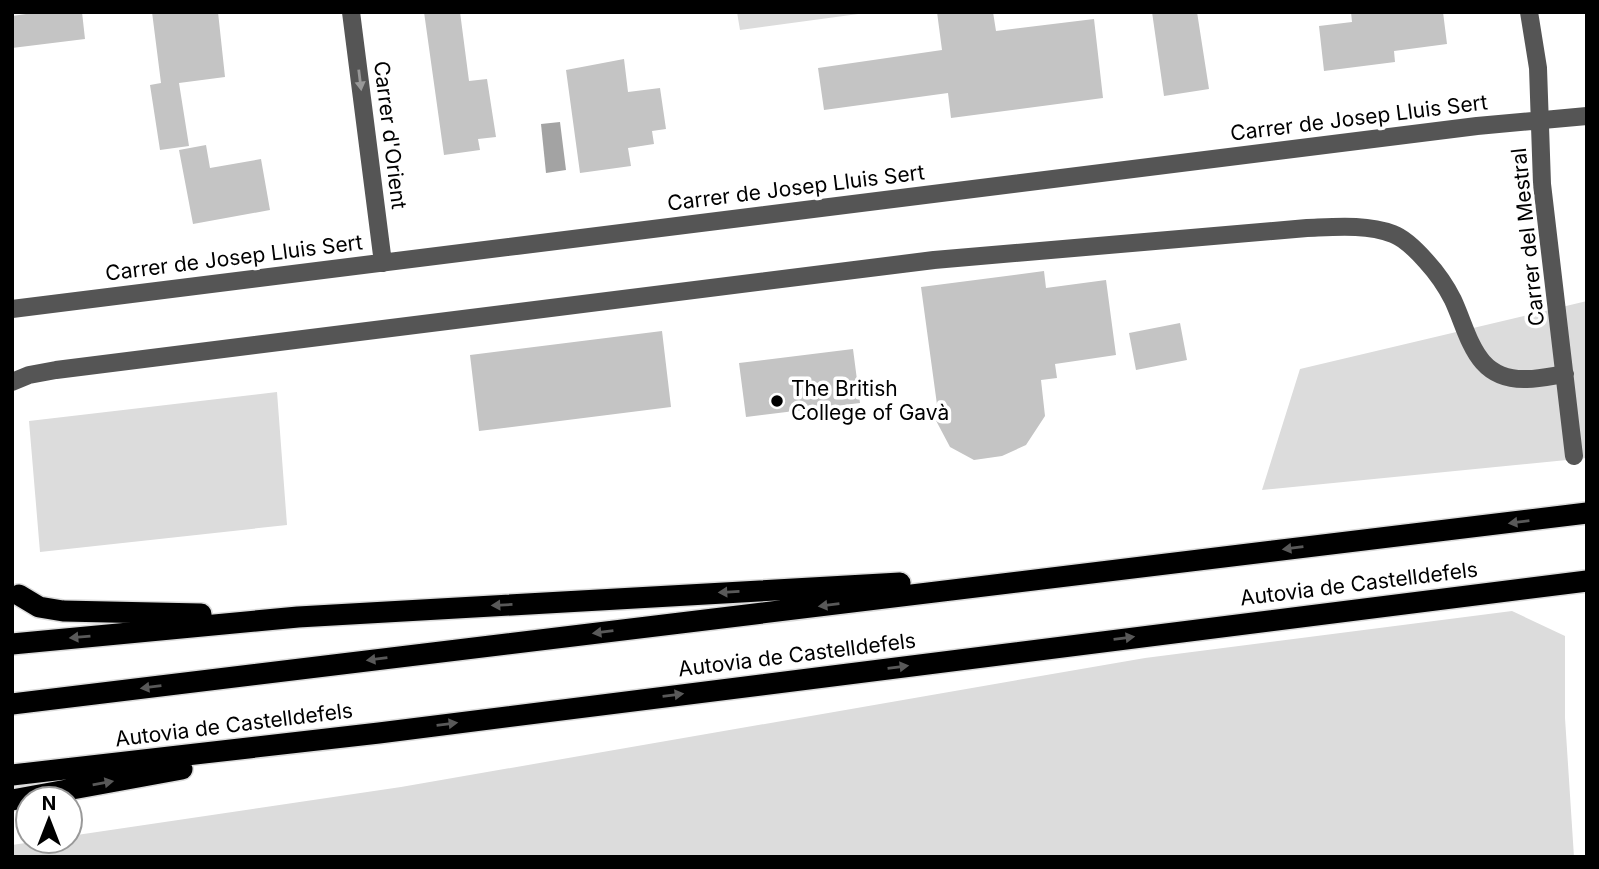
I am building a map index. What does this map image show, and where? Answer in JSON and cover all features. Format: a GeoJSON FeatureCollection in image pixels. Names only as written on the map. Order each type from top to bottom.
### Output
{"type":"FeatureCollection","features":[{"type":"Feature","properties":{"kind":"highway","name":"Autovia de Castelldefels"},"geometry":{"type":"LineString","coordinates":[[12,704],[1587,513]]}},
{"type":"Feature","properties":{"kind":"highway"},"geometry":{"type":"LineString","coordinates":[[12,644],[298,617],[762,590],[1067,576]]}},
{"type":"Feature","properties":{"kind":"highway","name":"Autovia de Castelldefels"},"geometry":{"type":"LineString","coordinates":[[12,775],[379,733],[1587,581]]}},
{"type":"Feature","properties":{"kind":"highway"},"geometry":{"type":"LineString","coordinates":[[16,589],[39,607],[62,611],[298,617]]}},
{"type":"Feature","properties":{"kind":"highway"},"geometry":{"type":"LineString","coordinates":[[12,800],[379,733]]}},
{"type":"Feature","properties":{"kind":"street","name":"Carrer d'Orient"},"geometry":{"type":"LineString","coordinates":[[351,12],[383,262]]}},
{"type":"Feature","properties":{"kind":"street","name":"Carrer del Mestral"},"geometry":{"type":"LineString","coordinates":[[1529,12],[1538,68],[1542,184],[1574,456]]}},
{"type":"Feature","properties":{"kind":"street","name":"Carrer de Josep Lluis Sert"},"geometry":{"type":"LineString","coordinates":[[12,309],[1478,126],[1587,117]]}},
{"type":"Feature","properties":{"kind":"street"},"geometry":{"type":"LineString","coordinates":[[12,382],[29,375],[56,370],[934,260],[1307,228],[1358,227],[1395,234],[1420,254],[1438,274],[1453,299],[1474,352],[1490,369],[1504,376],[1525,379],[1564,374]]}},
{"type":"Feature","properties":{"kind":"shaded area"},"geometry":{"type":"Polygon","coordinates":[[[737,12],[873,12],[740,30],[737,12]]]}},
{"type":"Feature","properties":{"kind":"shaded area"},"geometry":{"type":"Polygon","coordinates":[[[560,122],[566,170],[546,173],[541,124],[560,122]]]}},
{"type":"Feature","properties":{"kind":"shaded area"},"geometry":{"type":"Polygon","coordinates":[[[1587,301],[1587,458],[1262,490],[1300,369],[1587,301]]]}},
{"type":"Feature","properties":{"kind":"shaded area"},"geometry":{"type":"Polygon","coordinates":[[[277,392],[287,525],[40,552],[29,421],[277,392]]]}},
{"type":"Feature","properties":{"kind":"shaded area"},"geometry":{"type":"Polygon","coordinates":[[[1512,611],[1565,636],[1565,718],[1574,857],[12,857],[12,845],[14,855],[84,855],[84,834],[401,787],[1145,658],[1512,611]]]}},
{"type":"Feature","properties":{"kind":"building"},"geometry":{"type":"Polygon","coordinates":[[[40,12],[82,12],[85,39],[12,48],[12,16],[40,12]]]}},
{"type":"Feature","properties":{"kind":"building"},"geometry":{"type":"Polygon","coordinates":[[[152,12],[218,12],[225,77],[179,83],[189,146],[160,150],[150,85],[161,83],[152,12]]]}},
{"type":"Feature","properties":{"kind":"building"},"geometry":{"type":"Polygon","coordinates":[[[424,12],[460,12],[469,81],[487,79],[496,137],[478,139],[480,150],[444,155],[424,12]]]}},
{"type":"Feature","properties":{"kind":"building"},"geometry":{"type":"Polygon","coordinates":[[[937,12],[993,12],[996,31],[1094,19],[1103,98],[951,118],[948,93],[824,110],[818,68],[942,50],[937,12]]]}},
{"type":"Feature","properties":{"kind":"building"},"geometry":{"type":"Polygon","coordinates":[[[1152,12],[1197,12],[1209,89],[1164,96],[1152,12]]]}},
{"type":"Feature","properties":{"kind":"building"},"geometry":{"type":"Polygon","coordinates":[[[1351,12],[1443,12],[1447,44],[1394,51],[1395,62],[1324,71],[1319,26],[1352,22],[1351,12]]]}},
{"type":"Feature","properties":{"kind":"building"},"geometry":{"type":"Polygon","coordinates":[[[624,59],[628,92],[660,88],[666,129],[652,131],[654,144],[628,148],[631,166],[580,173],[566,70],[624,59]]]}},
{"type":"Feature","properties":{"kind":"building"},"geometry":{"type":"Polygon","coordinates":[[[206,145],[210,168],[261,159],[270,210],[193,224],[179,150],[206,145]]]}},
{"type":"Feature","properties":{"kind":"building"},"geometry":{"type":"Polygon","coordinates":[[[1044,271],[1046,288],[1106,280],[1116,355],[1055,364],[1057,378],[1041,380],[1045,416],[1026,445],[1002,456],[974,460],[950,447],[932,413],[938,412],[921,287],[1044,271]]]}},
{"type":"Feature","properties":{"kind":"building"},"geometry":{"type":"Polygon","coordinates":[[[1180,323],[1187,360],[1136,370],[1129,333],[1180,323]]]}},
{"type":"Feature","properties":{"kind":"building"},"geometry":{"type":"Polygon","coordinates":[[[662,331],[671,407],[479,431],[470,355],[662,331]]]}},
{"type":"Feature","properties":{"kind":"building"},"geometry":{"type":"Polygon","coordinates":[[[853,349],[860,403],[746,417],[739,363],[853,349]]]}},
{"type":"Feature","properties":{"kind":"place","name":"The British College of Gavà"},"geometry":{"type":"Point","coordinates":[777,401]}}]}
